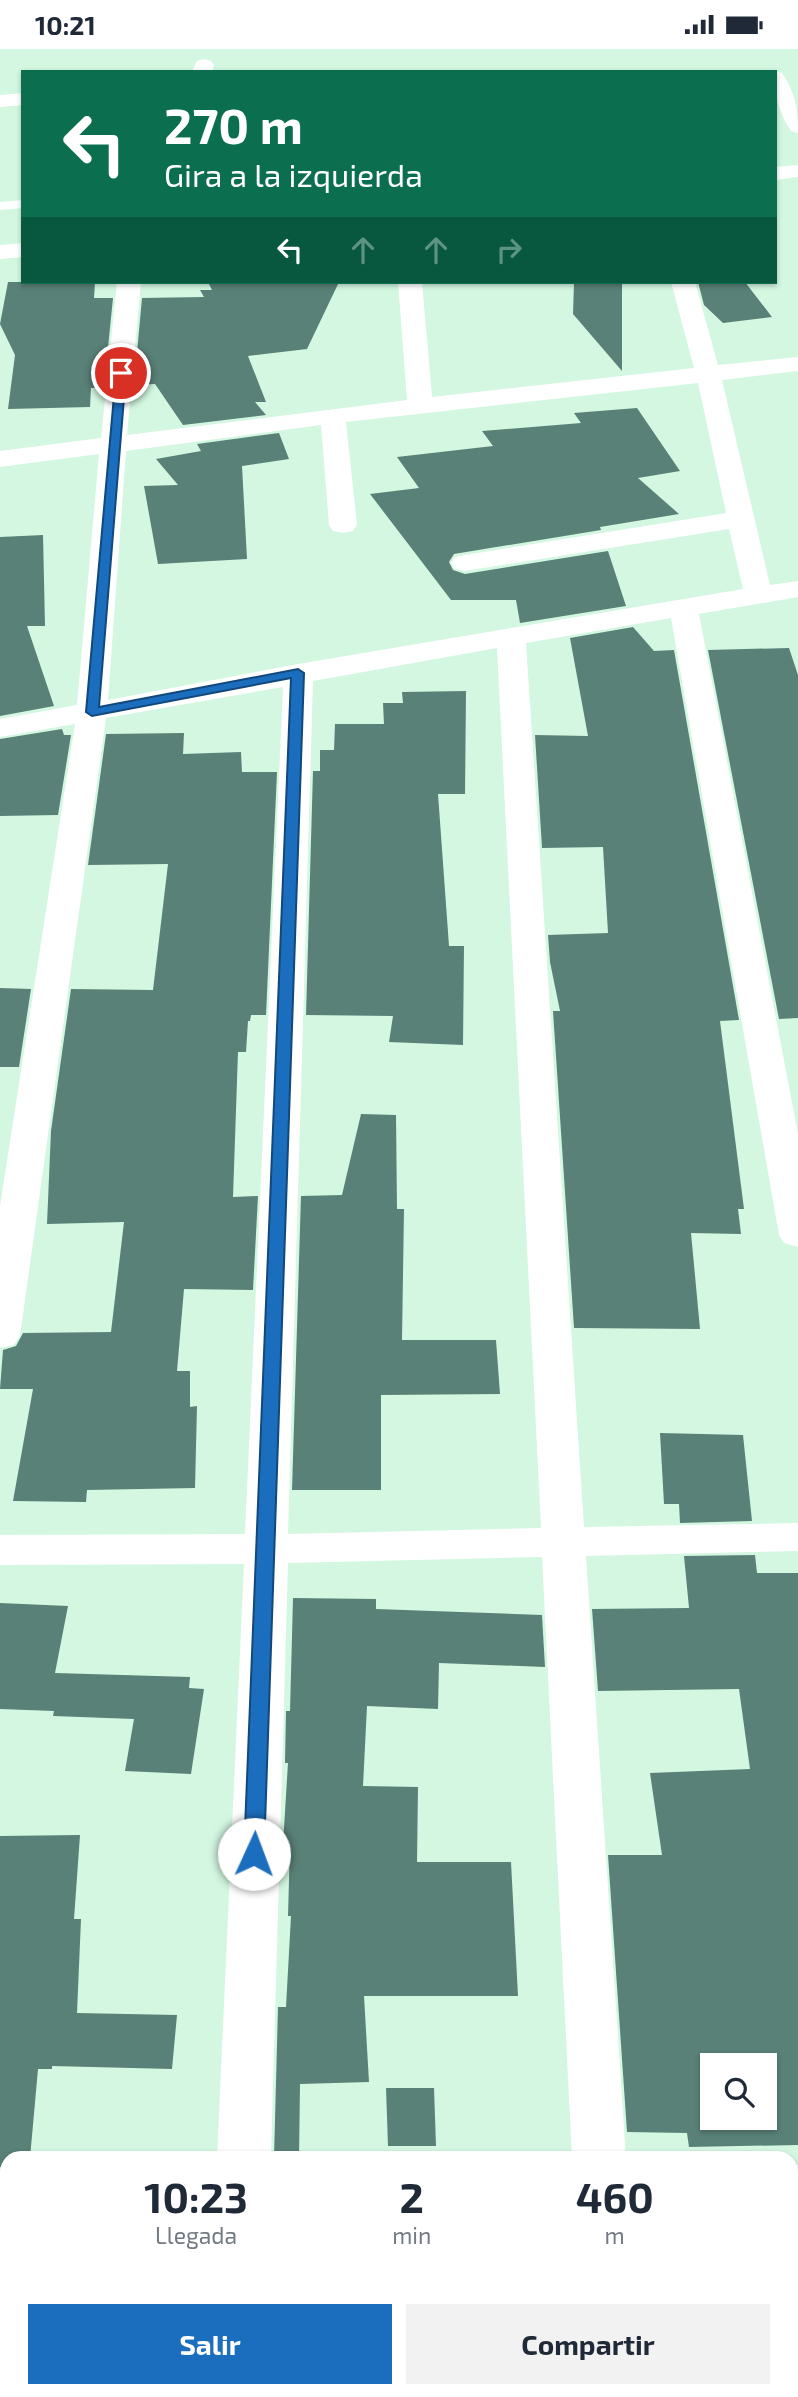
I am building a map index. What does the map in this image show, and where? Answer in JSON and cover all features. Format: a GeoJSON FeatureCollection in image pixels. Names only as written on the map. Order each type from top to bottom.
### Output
{"type":"FeatureCollection","features":[{"type":"Feature","properties":{"kind":"street"},"geometry":{"type":"LineString","coordinates":[[777,81],[798,127]]}},
{"type":"Feature","properties":{"kind":"street"},"geometry":{"type":"LineString","coordinates":[[0,101],[21,99]]}},
{"type":"Feature","properties":{"kind":"street"},"geometry":{"type":"LineString","coordinates":[[777,174],[798,171]]}},
{"type":"Feature","properties":{"kind":"street"},"geometry":{"type":"LineString","coordinates":[[0,252],[21,250]]}},
{"type":"Feature","properties":{"kind":"street"},"geometry":{"type":"LineString","coordinates":[[0,1336],[92,712],[113,444],[130,284]]}},
{"type":"Feature","properties":{"kind":"street"},"geometry":{"type":"LineString","coordinates":[[410,284],[420,406]]}},
{"type":"Feature","properties":{"kind":"street"},"geometry":{"type":"LineString","coordinates":[[683,284],[708,373],[758,595]]}},
{"type":"Feature","properties":{"kind":"street"},"geometry":{"type":"LineString","coordinates":[[0,459],[333,416],[798,364]]}},
{"type":"Feature","properties":{"kind":"street"},"geometry":{"type":"LineString","coordinates":[[333,416],[343,525]]}},
{"type":"Feature","properties":{"kind":"street"},"geometry":{"type":"LineString","coordinates":[[465,563],[739,519]]}},
{"type":"Feature","properties":{"kind":"street"},"geometry":{"type":"LineString","coordinates":[[0,728],[298,673],[683,606],[798,589]]}},
{"type":"Feature","properties":{"kind":"street"},"geometry":{"type":"LineString","coordinates":[[683,606],[798,1235]]}},
{"type":"Feature","properties":{"kind":"street"},"geometry":{"type":"LineString","coordinates":[[511,636],[561,1543],[599,2151]]}},
{"type":"Feature","properties":{"kind":"street"},"geometry":{"type":"LineString","coordinates":[[244,2151],[264,1549],[298,673]]}},
{"type":"Feature","properties":{"kind":"street"},"geometry":{"type":"LineString","coordinates":[[0,1550],[264,1549],[798,1537]]}},
{"type":"Feature","properties":{"kind":"lane"},"geometry":{"type":"LineString","coordinates":[[0,206],[21,204]]}},
{"type":"Feature","properties":{"kind":"building"},"geometry":{"type":"Polygon","coordinates":[[[8,282],[95,284],[94,298],[113,298],[104,387],[91,388],[90,407],[8,409],[15,355],[0,324],[8,282]]]}},
{"type":"Feature","properties":{"kind":"building"},"geometry":{"type":"Polygon","coordinates":[[[209,284],[338,284],[307,349],[248,356],[266,402],[255,402],[266,415],[183,425],[155,384],[134,385],[142,298],[204,297],[200,290],[212,290],[209,284]]]}},
{"type":"Feature","properties":{"kind":"building"},"geometry":{"type":"Polygon","coordinates":[[[574,284],[622,284],[622,371],[573,314],[574,284]]]}},
{"type":"Feature","properties":{"kind":"building"},"geometry":{"type":"Polygon","coordinates":[[[699,284],[747,284],[772,317],[723,323],[704,305],[699,284]]]}},
{"type":"Feature","properties":{"kind":"building"},"geometry":{"type":"Polygon","coordinates":[[[637,408],[680,471],[638,478],[679,514],[600,527],[601,530],[454,554],[449,562],[453,570],[465,574],[608,551],[626,606],[520,623],[516,600],[451,600],[370,494],[419,488],[397,457],[493,446],[482,431],[581,423],[574,413],[637,408]]]}},
{"type":"Feature","properties":{"kind":"building"},"geometry":{"type":"Polygon","coordinates":[[[279,433],[289,459],[242,466],[247,559],[158,564],[144,486],[178,485],[156,459],[201,451],[197,444],[279,433]]]}},
{"type":"Feature","properties":{"kind":"building"},"geometry":{"type":"Polygon","coordinates":[[[43,535],[45,626],[27,626],[54,706],[0,716],[0,537],[43,535]]]}},
{"type":"Feature","properties":{"kind":"building"},"geometry":{"type":"Polygon","coordinates":[[[633,627],[654,651],[674,650],[739,1020],[720,1021],[744,1209],[738,1209],[741,1234],[691,1233],[700,1329],[574,1328],[553,1011],[560,1011],[550,962],[548,935],[608,933],[603,847],[542,848],[535,735],[588,736],[570,638],[633,627]]]}},
{"type":"Feature","properties":{"kind":"building"},"geometry":{"type":"Polygon","coordinates":[[[789,648],[798,675],[798,1018],[779,1019],[708,650],[789,648]]]}},
{"type":"Feature","properties":{"kind":"building"},"geometry":{"type":"Polygon","coordinates":[[[466,691],[465,794],[438,794],[449,946],[464,946],[463,1045],[389,1042],[393,1016],[306,1015],[313,771],[320,771],[320,750],[334,750],[335,724],[384,724],[383,703],[403,703],[402,692],[466,691]]]}},
{"type":"Feature","properties":{"kind":"building"},"geometry":{"type":"Polygon","coordinates":[[[62,729],[64,735],[71,735],[58,815],[0,816],[0,739],[62,729]]]}},
{"type":"Feature","properties":{"kind":"building"},"geometry":{"type":"Polygon","coordinates":[[[184,733],[183,754],[241,752],[242,772],[277,772],[266,1015],[251,1015],[248,1021],[246,1052],[238,1052],[233,1197],[258,1196],[253,1290],[184,1289],[177,1371],[190,1371],[190,1407],[197,1406],[195,1488],[87,1490],[86,1502],[13,1501],[33,1389],[0,1389],[3,1350],[16,1346],[23,1333],[111,1332],[124,1222],[47,1224],[51,1131],[71,989],[153,990],[168,864],[88,865],[106,734],[184,733]]]}},
{"type":"Feature","properties":{"kind":"building"},"geometry":{"type":"Polygon","coordinates":[[[0,988],[31,989],[19,1067],[0,1067],[0,988]]]}},
{"type":"Feature","properties":{"kind":"building"},"geometry":{"type":"Polygon","coordinates":[[[361,1114],[396,1115],[397,1209],[404,1209],[402,1340],[496,1340],[500,1394],[381,1395],[381,1490],[292,1490],[301,1196],[342,1195],[361,1114]]]}},
{"type":"Feature","properties":{"kind":"building"},"geometry":{"type":"Polygon","coordinates":[[[660,1433],[743,1435],[752,1521],[680,1523],[679,1504],[664,1504],[660,1433]]]}},
{"type":"Feature","properties":{"kind":"building"},"geometry":{"type":"Polygon","coordinates":[[[755,1555],[757,1573],[798,1573],[798,2145],[689,2147],[687,2133],[627,2132],[608,1855],[662,1855],[650,1773],[750,1769],[739,1689],[598,1691],[592,1609],[689,1608],[684,1556],[755,1555]]]}},
{"type":"Feature","properties":{"kind":"building"},"geometry":{"type":"Polygon","coordinates":[[[293,1598],[376,1599],[376,1609],[542,1615],[545,1667],[439,1663],[438,1709],[367,1706],[363,1786],[418,1787],[417,1862],[511,1862],[518,1996],[364,1996],[369,2082],[300,2084],[299,2151],[274,2151],[278,2007],[286,2007],[291,1916],[288,1916],[290,1844],[283,1844],[288,1763],[285,1763],[286,1711],[290,1711],[293,1598]]]}},
{"type":"Feature","properties":{"kind":"building"},"geometry":{"type":"Polygon","coordinates":[[[0,1603],[68,1606],[55,1673],[190,1677],[189,1688],[204,1689],[191,1774],[125,1771],[134,1719],[53,1716],[54,1711],[0,1709],[0,1603]]]}},
{"type":"Feature","properties":{"kind":"building"},"geometry":{"type":"Polygon","coordinates":[[[80,1835],[74,1919],[81,1919],[77,2013],[177,2015],[172,2069],[52,2066],[52,2069],[38,2069],[31,2151],[0,2151],[0,1836],[80,1835]]]}},
{"type":"Feature","properties":{"kind":"building"},"geometry":{"type":"Polygon","coordinates":[[[386,2088],[434,2088],[436,2146],[388,2146],[386,2088]]]}},
{"type":"Feature","properties":{"kind":"route"},"geometry":{"type":"LineString","coordinates":[[121,373],[92,712],[298,673],[254,1854]]}}]}
